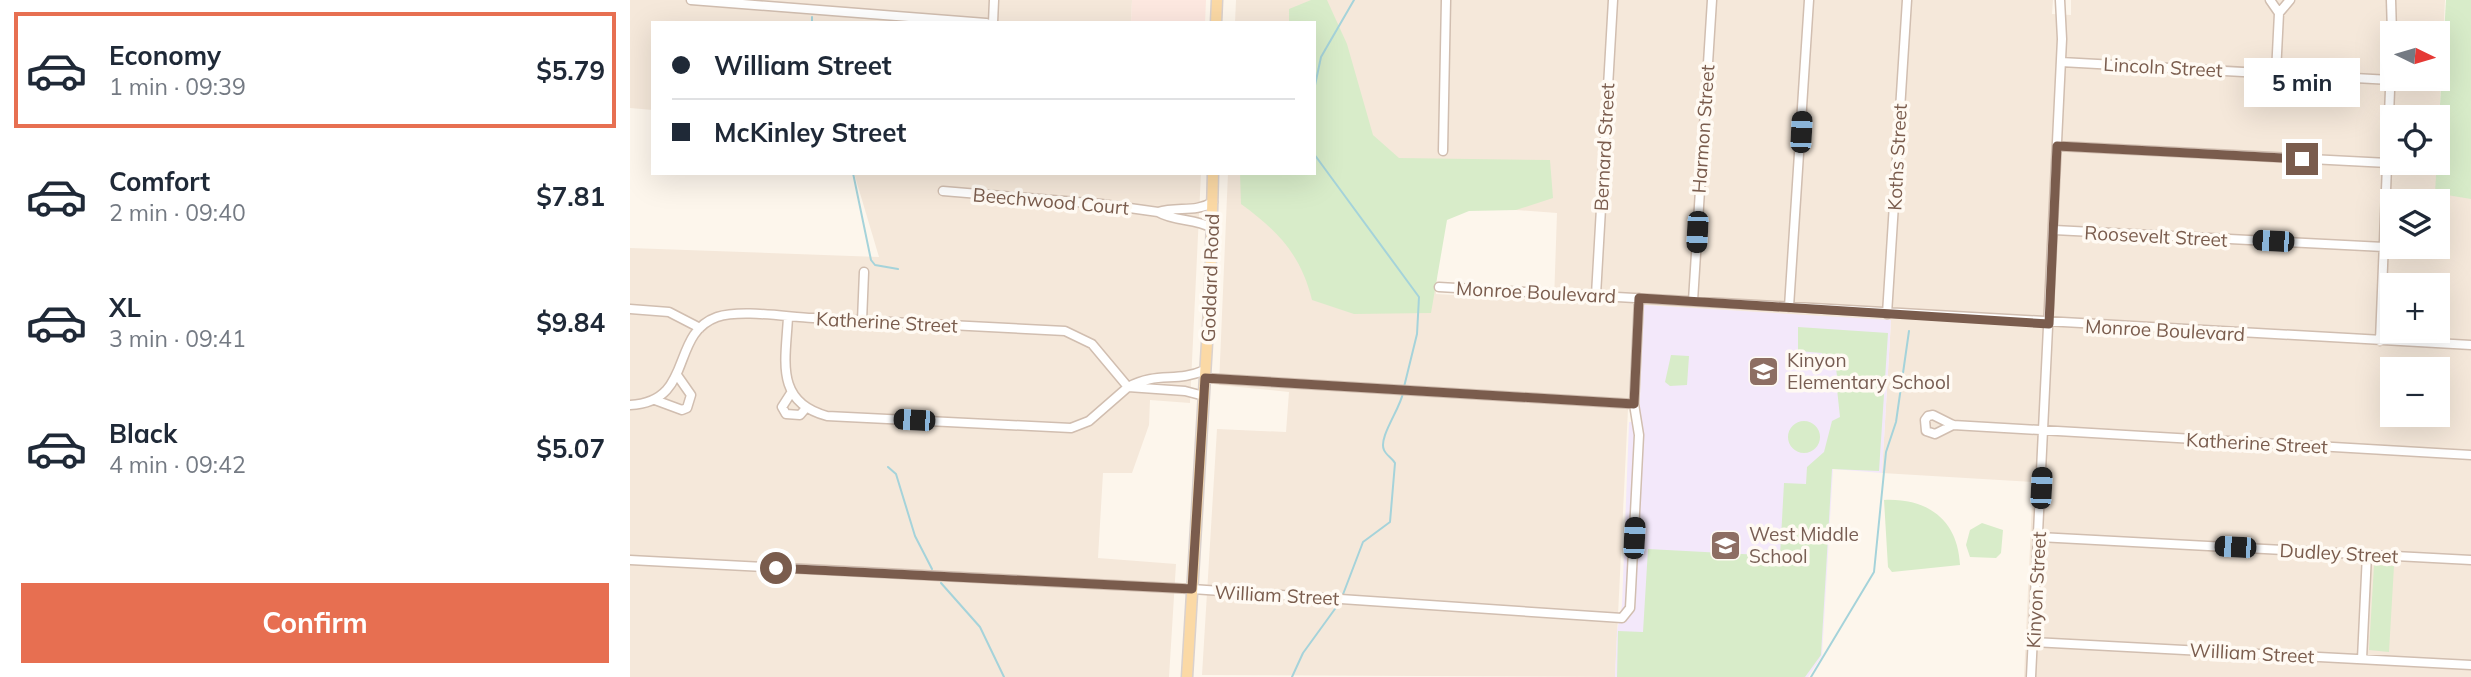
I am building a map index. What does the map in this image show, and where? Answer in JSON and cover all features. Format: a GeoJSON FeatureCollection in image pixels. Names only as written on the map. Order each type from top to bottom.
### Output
{"type":"FeatureCollection","features":[{"type":"Feature","properties":{"kind":"main road"},"geometry":{"type":"LineString","coordinates":[[1216,21],[1217,0]]}},
{"type":"Feature","properties":{"kind":"main road","name":"Goddard Road"},"geometry":{"type":"LineString","coordinates":[[1187,677],[1204,396],[1213,175]]}},
{"type":"Feature","properties":{"kind":"street"},"geometry":{"type":"LineString","coordinates":[[691,0],[960,21]]}},
{"type":"Feature","properties":{"kind":"street"},"geometry":{"type":"LineString","coordinates":[[993,21],[994,0]]}},
{"type":"Feature","properties":{"kind":"street"},"geometry":{"type":"LineString","coordinates":[[1443,151],[1446,0]]}},
{"type":"Feature","properties":{"kind":"street","name":"Bernard Street"},"geometry":{"type":"LineString","coordinates":[[1596,295],[1613,0]]}},
{"type":"Feature","properties":{"kind":"street","name":"Harmon Street"},"geometry":{"type":"LineString","coordinates":[[1693,301],[1712,0]]}},
{"type":"Feature","properties":{"kind":"street"},"geometry":{"type":"LineString","coordinates":[[1789,307],[1809,0]]}},
{"type":"Feature","properties":{"kind":"street","name":"Koths Street"},"geometry":{"type":"LineString","coordinates":[[1886,314],[1907,0]]}},
{"type":"Feature","properties":{"kind":"street","name":"Kinyon Street"},"geometry":{"type":"LineString","coordinates":[[2031,677],[2054,230],[2061,62],[2060,0]]}},
{"type":"Feature","properties":{"kind":"street"},"geometry":{"type":"LineString","coordinates":[[2270,0],[2279,13]]}},
{"type":"Feature","properties":{"kind":"street"},"geometry":{"type":"LineString","coordinates":[[2276,73],[2279,13],[2290,0]]}},
{"type":"Feature","properties":{"kind":"street"},"geometry":{"type":"LineString","coordinates":[[2391,0],[2392,21]]}},
{"type":"Feature","properties":{"kind":"street","name":"Lincoln Street"},"geometry":{"type":"LineString","coordinates":[[2061,62],[2380,79]]}},
{"type":"Feature","properties":{"kind":"street"},"geometry":{"type":"LineString","coordinates":[[2057,146],[2380,163]]}},
{"type":"Feature","properties":{"kind":"street","name":"Beechwood Court"},"geometry":{"type":"LineString","coordinates":[[943,191],[1101,204],[1158,212],[1169,218],[1202,223],[1212,228]]}},
{"type":"Feature","properties":{"kind":"street","name":"Beechwood Court"},"geometry":{"type":"LineString","coordinates":[[1158,212],[1168,209],[1202,209],[1213,202]]}},
{"type":"Feature","properties":{"kind":"street","name":"Roosevelt Street"},"geometry":{"type":"LineString","coordinates":[[2054,230],[2380,247]]}},
{"type":"Feature","properties":{"kind":"street"},"geometry":{"type":"LineString","coordinates":[[862,321],[864,272]]}},
{"type":"Feature","properties":{"kind":"street","name":"Monroe Boulevard"},"geometry":{"type":"LineString","coordinates":[[1439,286],[2049,324],[2380,341]]}},
{"type":"Feature","properties":{"kind":"street"},"geometry":{"type":"LineString","coordinates":[[788,317],[785,368],[791,393],[806,408],[827,416],[1071,428],[1089,421],[1128,387],[1146,378],[1186,379],[1205,374],[1397,390],[1634,404],[1639,298]]}},
{"type":"Feature","properties":{"kind":"street"},"geometry":{"type":"LineString","coordinates":[[630,309],[669,312],[699,328],[691,338],[669,389],[655,400],[630,405]]}},
{"type":"Feature","properties":{"kind":"street","name":"Katherine Street"},"geometry":{"type":"LineString","coordinates":[[699,328],[709,320],[728,314],[1071,332],[1091,344],[1128,387]]}},
{"type":"Feature","properties":{"kind":"street","name":"Monroe Boulevard"},"geometry":{"type":"LineString","coordinates":[[2426,343],[2471,345]]}},
{"type":"Feature","properties":{"kind":"street"},"geometry":{"type":"LineString","coordinates":[[655,400],[682,410],[687,408],[691,395],[677,375]]}},
{"type":"Feature","properties":{"kind":"street"},"geometry":{"type":"LineString","coordinates":[[1128,387],[1185,391],[1204,396]]}},
{"type":"Feature","properties":{"kind":"street"},"geometry":{"type":"LineString","coordinates":[[791,393],[782,407],[786,414],[800,415],[806,408]]}},
{"type":"Feature","properties":{"kind":"street","name":"William Street"},"geometry":{"type":"LineString","coordinates":[[630,560],[1192,589],[1626,616],[1630,608],[1639,435],[1634,404]]}},
{"type":"Feature","properties":{"kind":"street","name":"Katherine Street"},"geometry":{"type":"LineString","coordinates":[[1953,425],[2471,455]]}},
{"type":"Feature","properties":{"kind":"street","name":"Dudley Street"},"geometry":{"type":"LineString","coordinates":[[2039,537],[2471,560]]}},
{"type":"Feature","properties":{"kind":"street"},"geometry":{"type":"LineString","coordinates":[[2362,659],[2367,554]]}},
{"type":"Feature","properties":{"kind":"street","name":"William Street"},"geometry":{"type":"LineString","coordinates":[[2033,642],[2471,665]]}},
{"type":"Feature","properties":{"kind":"shaded area"},"geometry":{"type":"Polygon","coordinates":[[[630,0],[1132,0],[1131,21],[651,21],[651,110],[630,108],[630,0]]]}},
{"type":"Feature","properties":{"kind":"shaded area"},"geometry":{"type":"Polygon","coordinates":[[[1132,0],[1206,0],[1205,21],[1131,21],[1132,0]]]}},
{"type":"Feature","properties":{"kind":"shaded area"},"geometry":{"type":"Polygon","coordinates":[[[1236,0],[2053,0],[2052,14],[2071,15],[2071,0],[2445,0],[2444,21],[2380,21],[2380,91],[2441,91],[2440,105],[2380,105],[2380,175],[2437,175],[2436,189],[2380,189],[2380,259],[2450,259],[2450,194],[2471,195],[2471,677],[2024,677],[2033,482],[1882,473],[1891,321],[1644,305],[1633,306],[1615,677],[1202,675],[1217,429],[1286,432],[1289,392],[1219,385],[1228,175],[1316,175],[1316,21],[1235,21],[1236,0]],[[1439,204],[1436,294],[1554,301],[1557,213],[1439,204]]]}},
{"type":"Feature","properties":{"kind":"shaded area"},"geometry":{"type":"Polygon","coordinates":[[[855,175],[1201,175],[1190,403],[1150,400],[1149,425],[1132,473],[1103,473],[1098,558],[1176,564],[1169,677],[630,677],[630,248],[879,257],[855,175]]]}},
{"type":"Feature","properties":{"kind":"shaded area","name":"West Middle School"},"geometry":{"type":"Polygon","coordinates":[[[1644,305],[1891,320],[1882,473],[1833,469],[1822,656],[1808,677],[1615,677],[1617,631],[1622,605],[1629,422],[1639,422],[1644,305]]]}},
{"type":"Feature","properties":{"kind":"green space"},"geometry":{"type":"Polygon","coordinates":[[[1311,0],[1327,0],[1347,44],[1373,135],[1399,158],[1550,160],[1553,198],[1516,210],[1469,211],[1447,220],[1431,313],[1354,314],[1312,300],[1301,270],[1286,245],[1241,204],[1240,175],[1316,175],[1316,21],[1289,21],[1289,9],[1311,0]]]}},
{"type":"Feature","properties":{"kind":"green space"},"geometry":{"type":"Polygon","coordinates":[[[2446,0],[2471,0],[2471,199],[2450,196],[2450,189],[2435,189],[2436,175],[2450,175],[2450,105],[2440,105],[2441,91],[2450,91],[2450,21],[2445,21],[2446,0]]]}},
{"type":"Feature","properties":{"kind":"green space"},"geometry":{"type":"Polygon","coordinates":[[[1798,327],[1888,333],[1879,471],[1832,469],[1821,655],[1805,677],[1617,677],[1618,631],[1643,632],[1648,549],[1780,556],[1784,483],[1806,484],[1807,467],[1824,452],[1832,421],[1840,417],[1837,389],[1841,388],[1841,379],[1844,378],[1837,376],[1836,368],[1822,366],[1822,353],[1798,351],[1798,327]]]}},
{"type":"Feature","properties":{"kind":"green space"},"geometry":{"type":"Polygon","coordinates":[[[1671,355],[1689,356],[1687,385],[1670,386],[1665,382],[1671,355]]]}},
{"type":"Feature","properties":{"kind":"green space"},"geometry":{"type":"Polygon","coordinates":[[[1804,421],[1815,426],[1820,437],[1815,448],[1804,453],[1793,448],[1788,437],[1793,426],[1804,421]]]}},
{"type":"Feature","properties":{"kind":"green space"},"geometry":{"type":"Polygon","coordinates":[[[1884,500],[1914,503],[1938,515],[1953,536],[1960,565],[1892,572],[1888,567],[1884,500]]]}},
{"type":"Feature","properties":{"kind":"green space"},"geometry":{"type":"Polygon","coordinates":[[[1982,523],[2003,530],[2001,553],[1996,558],[1970,557],[1966,545],[1970,530],[1982,523]]]}},
{"type":"Feature","properties":{"kind":"green space"},"geometry":{"type":"Polygon","coordinates":[[[2374,565],[2394,566],[2389,652],[2369,650],[2374,565]]]}},
{"type":"Feature","properties":{"kind":"waterway"},"geometry":{"type":"LineString","coordinates":[[1316,81],[1321,57],[1354,0]]}},
{"type":"Feature","properties":{"kind":"waterway"},"geometry":{"type":"LineString","coordinates":[[1316,157],[1419,297],[1417,334],[1404,387]]}},
{"type":"Feature","properties":{"kind":"waterway"},"geometry":{"type":"LineString","coordinates":[[853,175],[871,260],[875,265],[898,269]]}},
{"type":"Feature","properties":{"kind":"waterway"},"geometry":{"type":"LineString","coordinates":[[1811,677],[1874,572],[1886,452],[1896,422],[1909,331]]}},
{"type":"Feature","properties":{"kind":"waterway"},"geometry":{"type":"LineString","coordinates":[[1342,597],[1363,542],[1390,522],[1395,463],[1385,452],[1383,445],[1403,393]]}},
{"type":"Feature","properties":{"kind":"waterway"},"geometry":{"type":"LineString","coordinates":[[888,467],[896,474],[915,536],[932,569]]}},
{"type":"Feature","properties":{"kind":"waterway"},"geometry":{"type":"LineString","coordinates":[[941,583],[980,627],[1004,677]]}},
{"type":"Feature","properties":{"kind":"waterway"},"geometry":{"type":"LineString","coordinates":[[1292,677],[1303,653],[1340,602]]}},
{"type":"Feature","properties":{"kind":"place","name":"Kinyon Elementary School"},"geometry":{"type":"Point","coordinates":[1764,371]}},
{"type":"Feature","properties":{"kind":"place","name":"West Middle School"},"geometry":{"type":"Point","coordinates":[1726,545]}},
{"type":"Feature","properties":{"kind":"route"},"geometry":{"type":"LineString","coordinates":[[776,568],[1192,589],[1205,378],[1634,404],[1639,298],[2049,324],[2057,146],[2302,159]]}}]}
